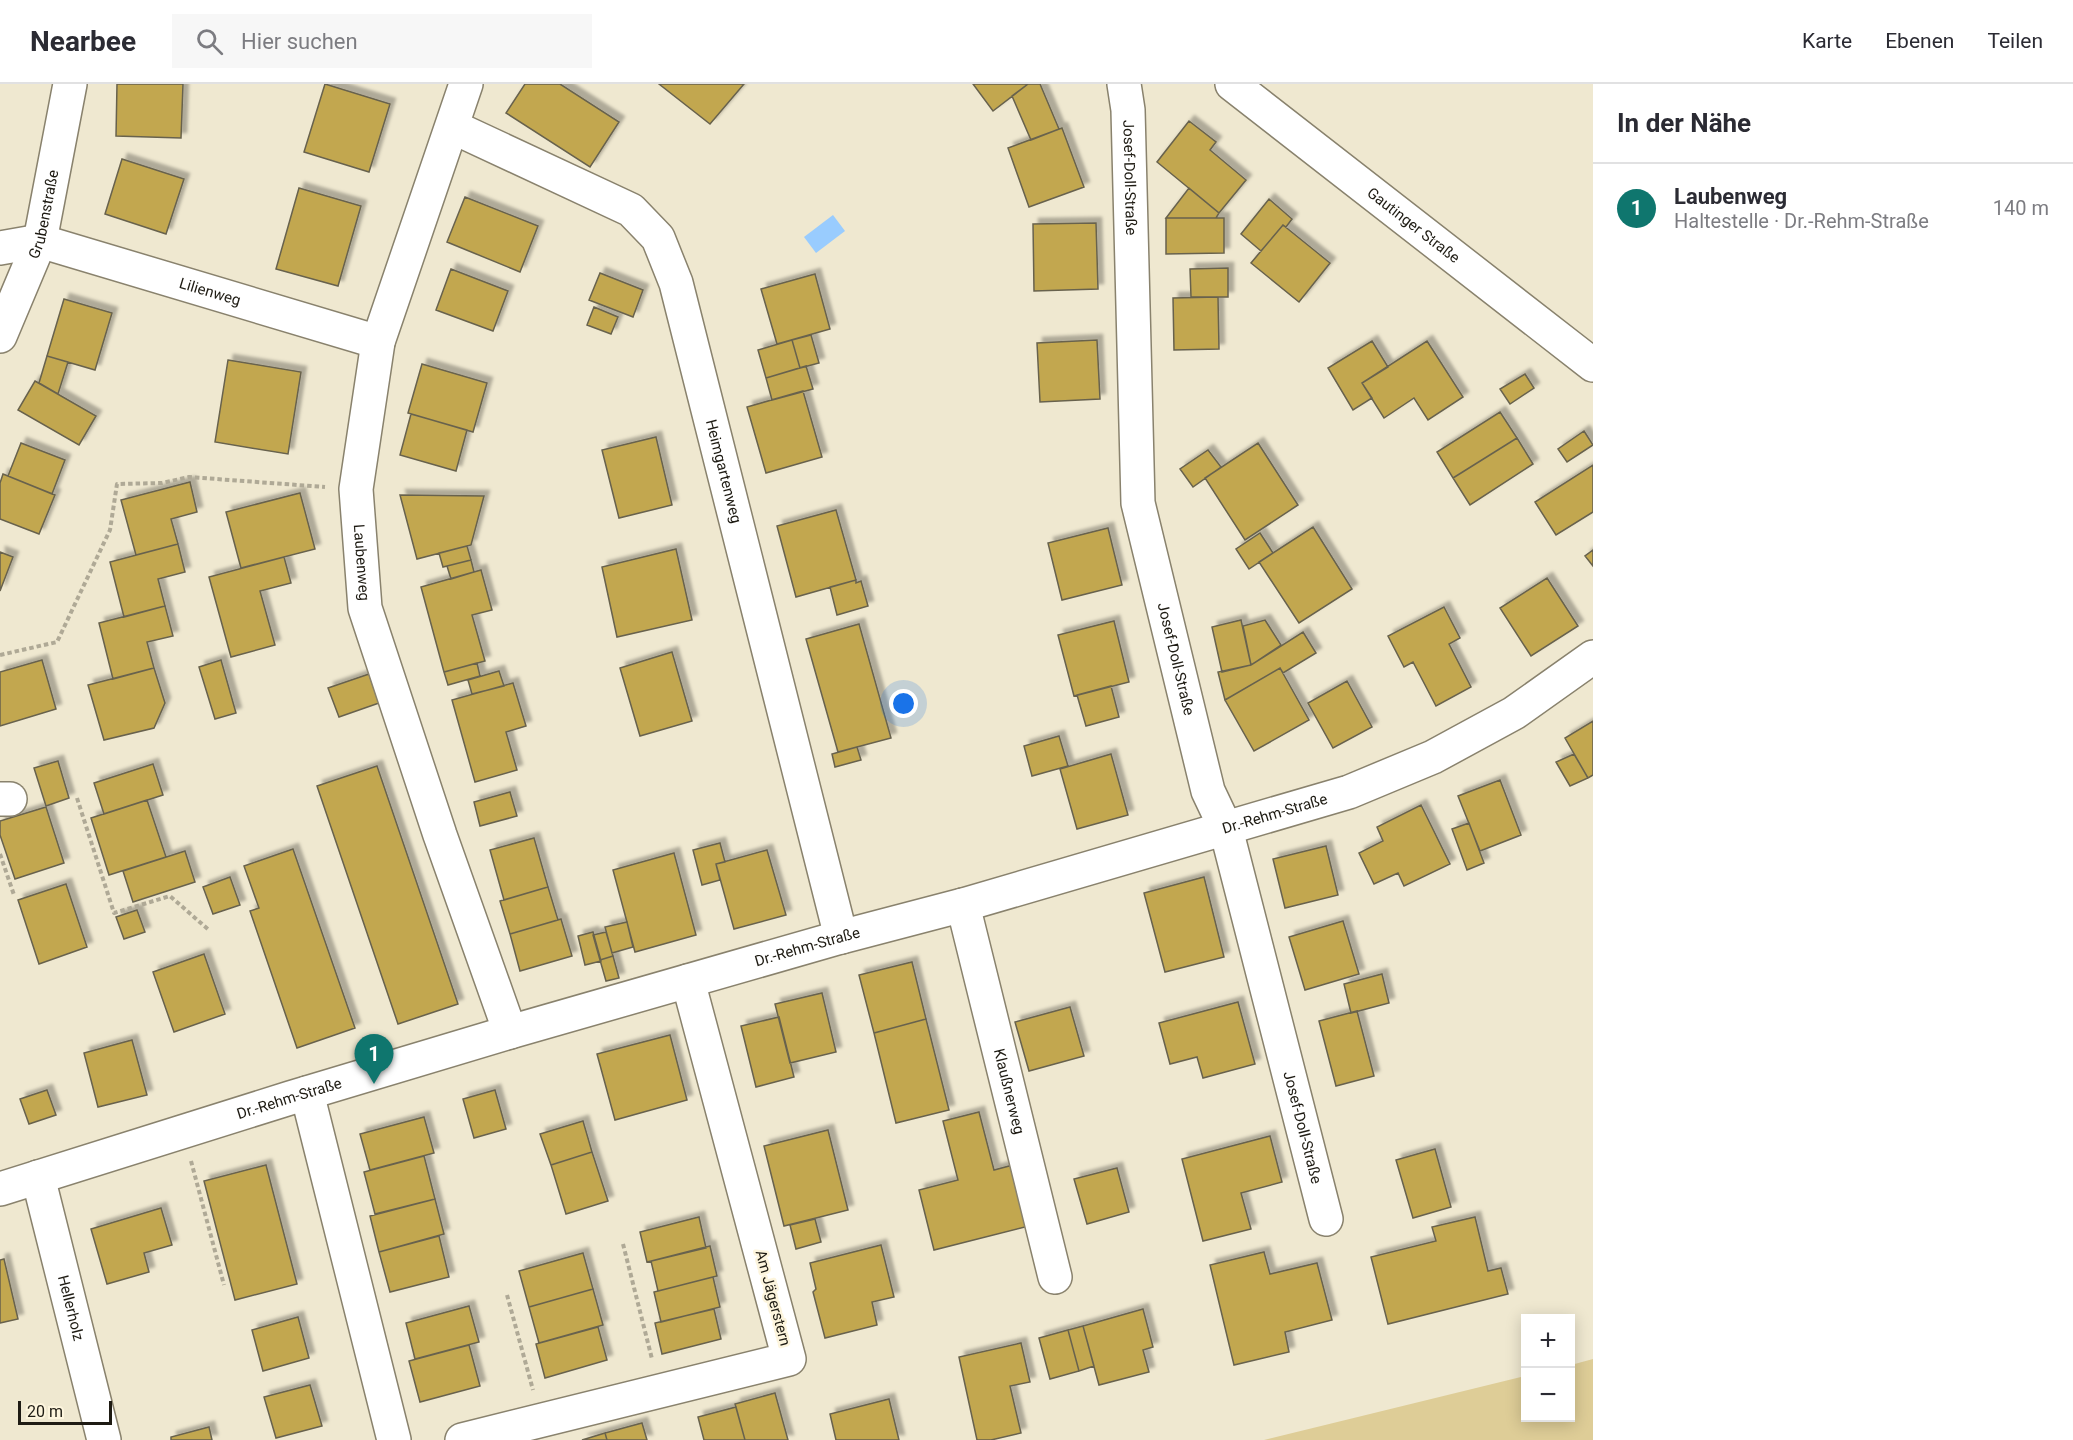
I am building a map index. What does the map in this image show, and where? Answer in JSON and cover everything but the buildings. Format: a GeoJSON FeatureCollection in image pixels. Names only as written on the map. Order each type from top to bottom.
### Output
{"type":"FeatureCollection","features":[{"type":"Feature","properties":{"kind":"street","name":"Grubenstraße"},"geometry":{"type":"LineString","coordinates":[[0,336],[40,241],[70,84]]}},
{"type":"Feature","properties":{"kind":"street","name":"Laubenweg"},"geometry":{"type":"LineString","coordinates":[[466,84],[378,342],[356,489],[365,608],[440,835],[510,1032]]}},
{"type":"Feature","properties":{"kind":"street","name":"Josef-Doll-Straße"},"geometry":{"type":"LineString","coordinates":[[1124,84],[1128,110],[1138,503],[1208,791],[1226,829],[1326,1219]]}},
{"type":"Feature","properties":{"kind":"street","name":"Gautinger Straße"},"geometry":{"type":"LineString","coordinates":[[1232,84],[1593,365]]}},
{"type":"Feature","properties":{"kind":"street","name":"Heimgartenweg"},"geometry":{"type":"LineString","coordinates":[[453,127],[631,210],[658,238],[679,294],[841,937]]}},
{"type":"Feature","properties":{"kind":"street"},"geometry":{"type":"LineString","coordinates":[[0,248],[40,241]]}},
{"type":"Feature","properties":{"kind":"street","name":"Lilienweg"},"geometry":{"type":"LineString","coordinates":[[40,241],[378,342]]}},
{"type":"Feature","properties":{"kind":"street","name":"Dr.-Rehm-Straße"},"geometry":{"type":"LineString","coordinates":[[0,1189],[510,1032],[841,937],[963,905],[1350,792],[1433,757],[1515,712],[1593,657]]}},
{"type":"Feature","properties":{"kind":"street","name":"Klaußnerweg"},"geometry":{"type":"LineString","coordinates":[[963,905],[1055,1277]]}},
{"type":"Feature","properties":{"kind":"street","name":"Am Jägerstern"},"geometry":{"type":"LineString","coordinates":[[462,1440],[789,1359],[688,981]]}},
{"type":"Feature","properties":{"kind":"street"},"geometry":{"type":"LineString","coordinates":[[306,1093],[394,1440]]}},
{"type":"Feature","properties":{"kind":"street","name":"Hellerholz"},"geometry":{"type":"LineString","coordinates":[[38,1177],[104,1440]]}},
{"type":"Feature","properties":{"kind":"path"},"geometry":{"type":"LineString","coordinates":[[0,655],[57,642],[110,530],[117,484],[162,483],[189,477],[356,489]]}},
{"type":"Feature","properties":{"kind":"path"},"geometry":{"type":"LineString","coordinates":[[77,798],[114,913],[170,896],[210,931]]}},
{"type":"Feature","properties":{"kind":"path"},"geometry":{"type":"LineString","coordinates":[[0,854],[14,895]]}},
{"type":"Feature","properties":{"kind":"path"},"geometry":{"type":"LineString","coordinates":[[183,1131],[224,1285]]}},
{"type":"Feature","properties":{"kind":"path"},"geometry":{"type":"LineString","coordinates":[[623,1244],[660,1391]]}},
{"type":"Feature","properties":{"kind":"path"},"geometry":{"type":"LineString","coordinates":[[507,1295],[542,1420]]}},
{"type":"Feature","properties":{"kind":"shaded area"},"geometry":{"type":"Polygon","coordinates":[[[1593,1359],[1593,1440],[1264,1440],[1521,1377],[1521,1422],[1575,1422],[1575,1364],[1593,1359]]]}},
{"type":"Feature","properties":{"kind":"water"},"geometry":{"type":"Polygon","coordinates":[[[833,215],[845,231],[816,253],[804,237],[833,215]]]}},
{"type":"Feature","properties":{"kind":"place","name":"Laubenweg"},"geometry":{"type":"Point","coordinates":[374,1084]}}]}
